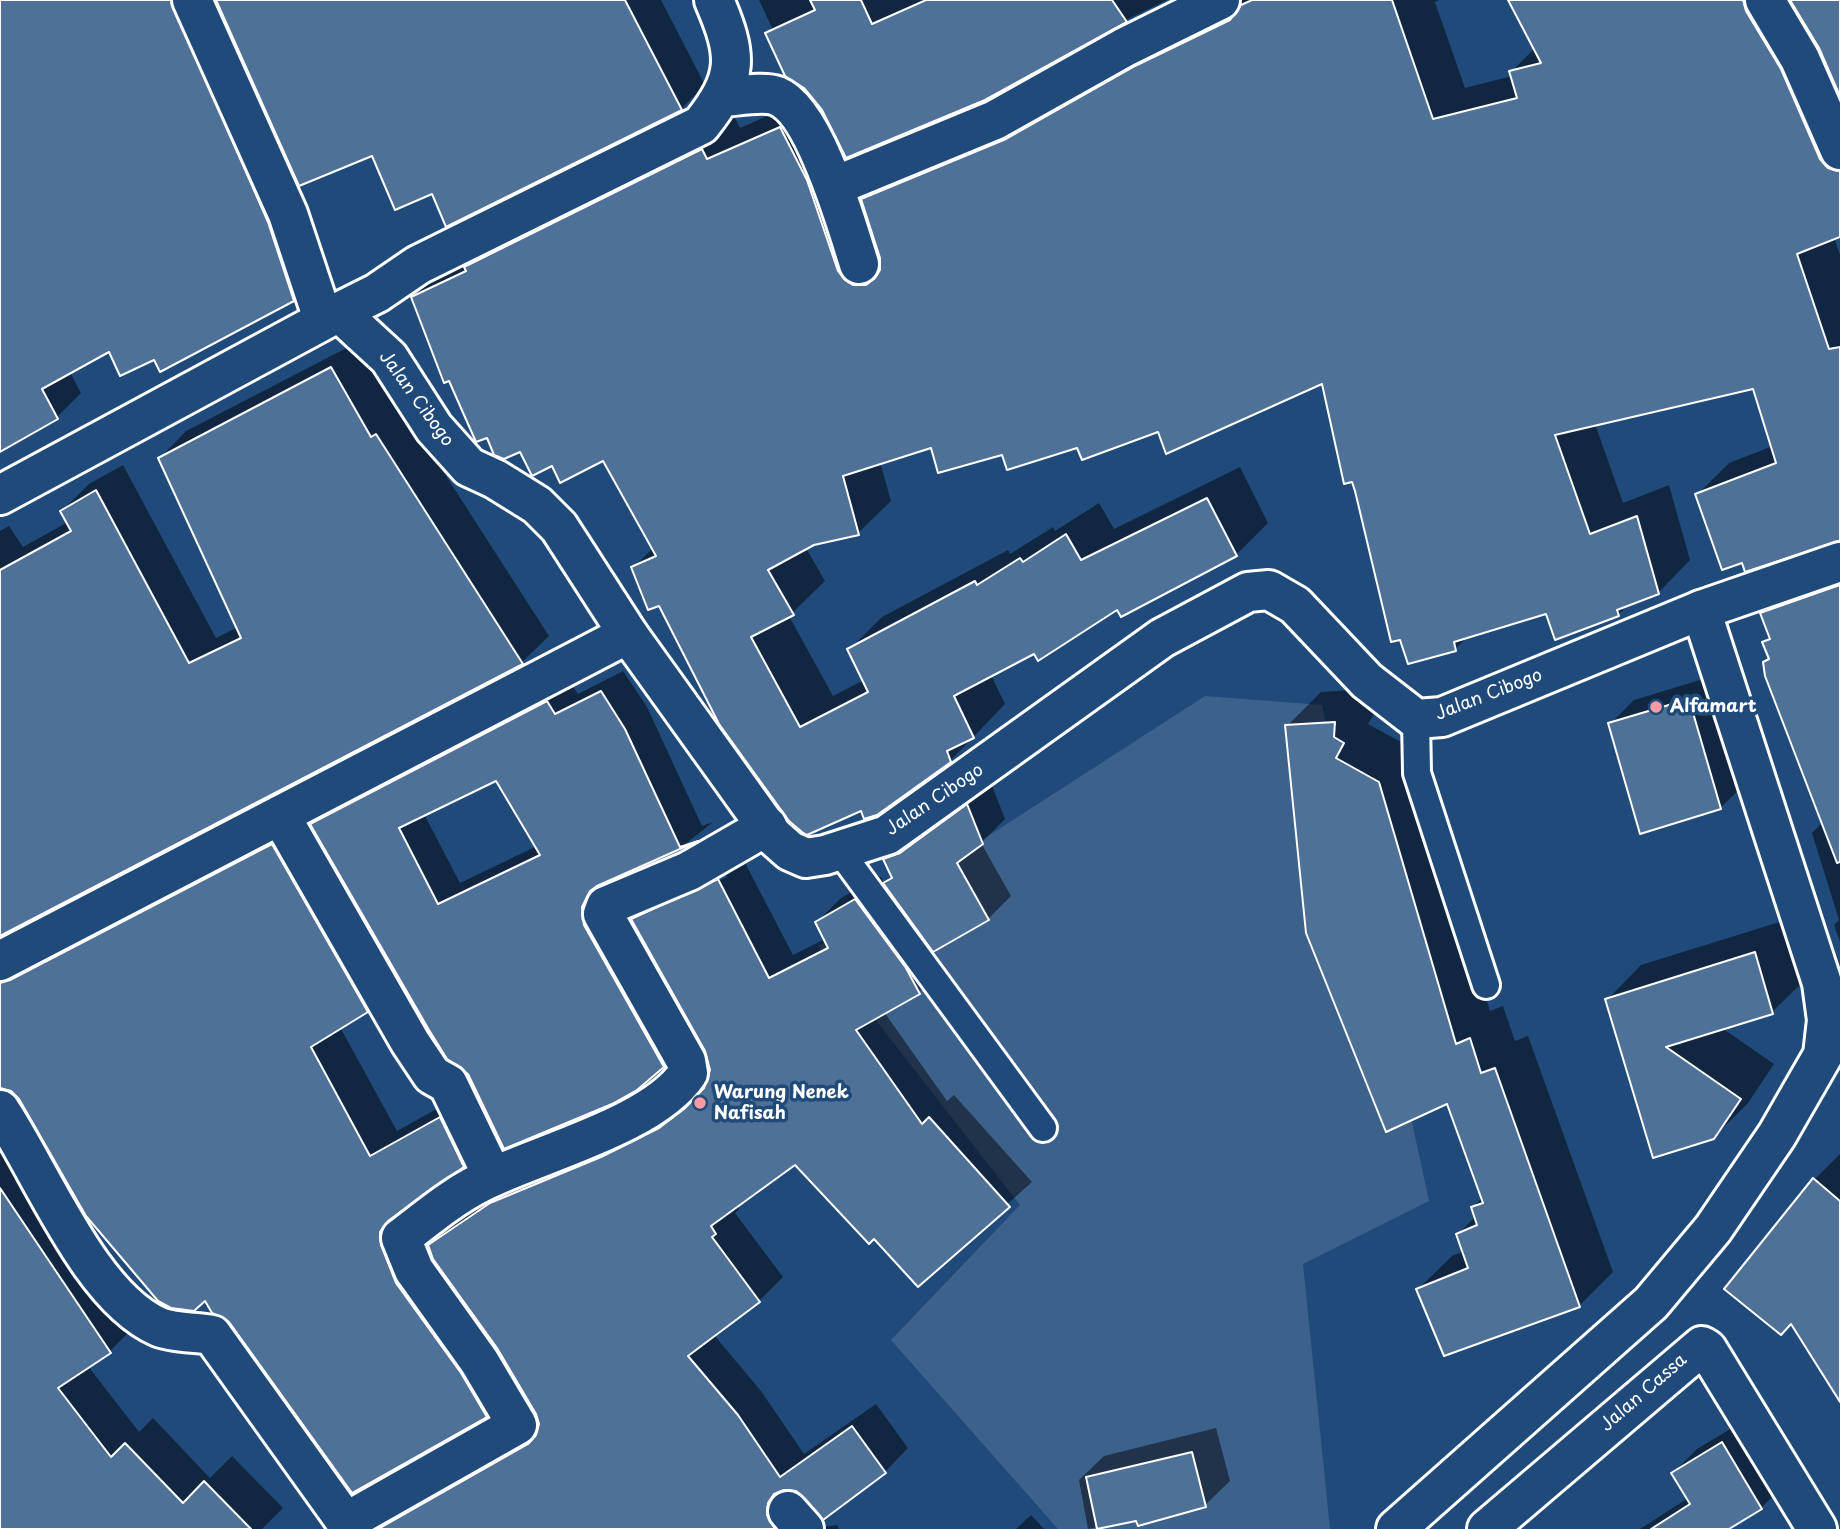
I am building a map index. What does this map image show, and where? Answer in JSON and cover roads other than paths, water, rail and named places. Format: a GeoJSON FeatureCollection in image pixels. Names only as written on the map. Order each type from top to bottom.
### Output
{"type":"FeatureCollection","features":[{"type":"Feature","properties":{"kind":"street"},"geometry":{"type":"LineString","coordinates":[[192,0],[331,315]]}},
{"type":"Feature","properties":{"kind":"street"},"geometry":{"type":"LineString","coordinates":[[0,495],[331,315],[377,293],[418,265],[701,125],[723,97],[732,68],[726,29],[715,0]]}},
{"type":"Feature","properties":{"kind":"street"},"geometry":{"type":"LineString","coordinates":[[835,186],[995,120],[1125,47],[1220,0]]}},
{"type":"Feature","properties":{"kind":"street"},"geometry":{"type":"LineString","coordinates":[[1765,0],[1800,59],[1840,150]]}},
{"type":"Feature","properties":{"kind":"street"},"geometry":{"type":"LineString","coordinates":[[723,97],[776,95],[796,109],[835,186],[859,264]]}},
{"type":"Feature","properties":{"kind":"street","name":"Jalan Cibogo"},"geometry":{"type":"LineString","coordinates":[[331,315],[389,358],[435,428],[469,467],[495,479],[537,505],[559,527],[628,634],[767,826],[790,851],[806,858],[887,835],[1162,638],[1248,592],[1269,590],[1295,605],[1367,681],[1416,719],[1442,717],[1701,610],[1840,562]]}},
{"type":"Feature","properties":{"kind":"street"},"geometry":{"type":"LineString","coordinates":[[1396,1529],[1651,1303],[1713,1229],[1777,1135],[1823,1055],[1827,1020],[1822,983],[1701,610]]}},
{"type":"Feature","properties":{"kind":"street"},"geometry":{"type":"LineString","coordinates":[[0,961],[628,634]]}},
{"type":"Feature","properties":{"kind":"street"},"geometry":{"type":"LineString","coordinates":[[280,815],[410,1042],[432,1075],[448,1083],[493,1177]]}},
{"type":"Feature","properties":{"kind":"street"},"geometry":{"type":"LineString","coordinates":[[0,1110],[86,1254],[122,1303],[163,1328],[212,1335],[348,1525],[407,1484],[449,1466],[517,1425],[479,1361],[414,1270],[401,1238],[433,1213],[493,1177],[643,1111],[682,1082],[688,1073],[686,1061],[603,914],[606,906],[689,871],[767,826]]}},
{"type":"Feature","properties":{"kind":"street","name":"Jalan Cassa"},"geometry":{"type":"LineString","coordinates":[[1487,1529],[1702,1346],[1713,1358],[1818,1529]]}},
{"type":"Feature","properties":{"kind":"lane"},"geometry":{"type":"LineString","coordinates":[[1416,719],[1420,784],[1486,985]]}},
{"type":"Feature","properties":{"kind":"lane"},"geometry":{"type":"LineString","coordinates":[[839,850],[1043,1128]]}},
{"type":"Feature","properties":{"kind":"place","name":"Alfamart"},"geometry":{"type":"Point","coordinates":[1656,707]}},
{"type":"Feature","properties":{"kind":"place","name":"Warung Nenek Nafisah"},"geometry":{"type":"Point","coordinates":[700,1103]}}]}
